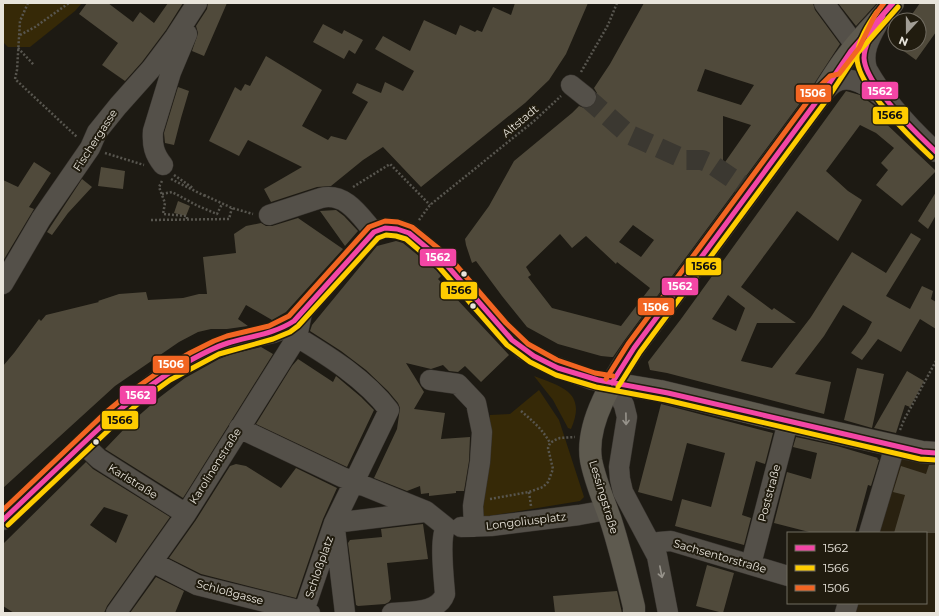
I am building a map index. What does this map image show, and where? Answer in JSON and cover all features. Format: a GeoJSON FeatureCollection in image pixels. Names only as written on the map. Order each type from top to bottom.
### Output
{"type":"FeatureCollection","features":[{"type":"Feature","properties":{"kind":"main road","name":"Lessingstraße"},"geometry":{"type":"LineString","coordinates":[[634,613],[634,607],[623,561],[594,474],[591,458],[591,444],[594,424],[612,383],[634,348],[746,188],[822,94],[833,76],[860,49],[887,11]]}},
{"type":"Feature","properties":{"kind":"main road"},"geometry":{"type":"LineString","coordinates":[[612,383],[660,391],[788,422],[922,452],[936,453]]}},
{"type":"Feature","properties":{"kind":"street","name":"Fischergasse"},"geometry":{"type":"LineString","coordinates":[[3,284],[41,219],[90,148],[97,132],[151,69],[175,37],[197,3]]}},
{"type":"Feature","properties":{"kind":"street"},"geometry":{"type":"LineString","coordinates":[[161,172],[153,147],[153,131],[155,122],[171,72],[202,3]]}},
{"type":"Feature","properties":{"kind":"street"},"geometry":{"type":"LineString","coordinates":[[824,3],[860,49],[867,69],[888,100],[922,139],[936,152]]}},
{"type":"Feature","properties":{"kind":"street"},"geometry":{"type":"LineString","coordinates":[[843,80],[860,49]]}},
{"type":"Feature","properties":{"kind":"street"},"geometry":{"type":"LineString","coordinates":[[822,94],[834,82],[850,80],[861,83],[888,100]]}},
{"type":"Feature","properties":{"kind":"street"},"geometry":{"type":"LineString","coordinates":[[268,216],[328,196],[342,199],[348,203],[374,232]]}},
{"type":"Feature","properties":{"kind":"street"},"geometry":{"type":"LineString","coordinates":[[3,520],[134,398],[165,376],[214,348],[273,333],[287,326],[302,313],[374,232],[385,228],[409,233],[444,262],[501,328],[524,350],[554,366],[593,380],[612,383],[624,405],[627,418],[619,467],[623,492],[627,503],[652,545],[660,567],[668,613]]}},
{"type":"Feature","properties":{"kind":"street","name":"Karolinenstraße"},"geometry":{"type":"LineString","coordinates":[[116,613],[186,514],[297,337],[302,313]]}},
{"type":"Feature","properties":{"kind":"street","name":"Schloßplatz"},"geometry":{"type":"LineString","coordinates":[[297,337],[342,366],[379,398],[389,410],[334,523],[307,612]]}},
{"type":"Feature","properties":{"kind":"street"},"geometry":{"type":"LineString","coordinates":[[430,380],[458,384],[476,403],[482,432],[480,462],[473,506],[474,527]]}},
{"type":"Feature","properties":{"kind":"street","name":"Poststraße"},"geometry":{"type":"LineString","coordinates":[[751,564],[788,422]]}},
{"type":"Feature","properties":{"kind":"street"},"geometry":{"type":"LineString","coordinates":[[239,428],[354,482],[426,511],[446,527],[443,533],[445,594],[442,601],[436,606],[425,610],[392,613]]}},
{"type":"Feature","properties":{"kind":"street","name":"Karlstraße"},"geometry":{"type":"LineString","coordinates":[[83,444],[98,459],[186,514]]}},
{"type":"Feature","properties":{"kind":"street"},"geometry":{"type":"LineString","coordinates":[[869,530],[895,446]]}},
{"type":"Feature","properties":{"kind":"street","name":"Longoliusplatz"},"geometry":{"type":"LineString","coordinates":[[446,527],[474,527],[579,515],[607,510]]}},
{"type":"Feature","properties":{"kind":"street","name":"Schloßplatz"},"geometry":{"type":"LineString","coordinates":[[334,523],[426,511]]}},
{"type":"Feature","properties":{"kind":"street","name":"Schloßplatz"},"geometry":{"type":"LineString","coordinates":[[334,523],[345,613]]}},
{"type":"Feature","properties":{"kind":"street","name":"Sachsentorstraße"},"geometry":{"type":"LineString","coordinates":[[652,545],[659,542],[671,541],[787,576]]}},
{"type":"Feature","properties":{"kind":"street","name":"Schloßgasse"},"geometry":{"type":"LineString","coordinates":[[152,562],[197,585],[307,612]]}},
{"type":"Feature","properties":{"kind":"path"},"geometry":{"type":"LineString","coordinates":[[28,3],[20,21],[17,70],[14,79],[90,148],[161,172],[180,180],[205,196]]}},
{"type":"Feature","properties":{"kind":"path"},"geometry":{"type":"LineString","coordinates":[[20,35],[35,27],[69,3]]}},
{"type":"Feature","properties":{"kind":"path","name":"Altstadt"},"geometry":{"type":"LineString","coordinates":[[409,233],[430,205],[534,121],[579,91],[584,68],[608,25],[617,3]]}},
{"type":"Feature","properties":{"kind":"path"},"geometry":{"type":"LineString","coordinates":[[18,48],[34,65]]}},
{"type":"Feature","properties":{"kind":"path"},"geometry":{"type":"LineString","coordinates":[[342,199],[346,192],[390,164],[430,205]]}},
{"type":"Feature","properties":{"kind":"path"},"geometry":{"type":"LineString","coordinates":[[161,172],[159,186],[165,203],[163,214],[187,216],[187,220]]}},
{"type":"Feature","properties":{"kind":"path"},"geometry":{"type":"LineString","coordinates":[[161,172],[222,204],[232,208],[268,216]]}},
{"type":"Feature","properties":{"kind":"path"},"geometry":{"type":"LineString","coordinates":[[162,194],[172,192],[198,206],[218,214],[222,204]]}},
{"type":"Feature","properties":{"kind":"path"},"geometry":{"type":"LineString","coordinates":[[151,220],[229,219],[232,208]]}},
{"type":"Feature","properties":{"kind":"path"},"geometry":{"type":"LineString","coordinates":[[895,446],[904,420],[936,361]]}},
{"type":"Feature","properties":{"kind":"path"},"geometry":{"type":"LineString","coordinates":[[522,411],[535,422],[550,443]]}},
{"type":"Feature","properties":{"kind":"path"},"geometry":{"type":"LineString","coordinates":[[474,501],[497,499],[529,492],[543,487],[548,482],[553,469],[548,448],[550,443],[560,438],[575,437]]}},
{"type":"Feature","properties":{"kind":"shaded area"},"geometry":{"type":"Polygon","coordinates":[[[3,3],[82,3],[75,11],[30,47],[8,47],[3,42],[3,3]]]}},
{"type":"Feature","properties":{"kind":"shaded area"},"geometry":{"type":"Polygon","coordinates":[[[534,376],[562,388],[574,399],[576,407],[575,417],[571,429],[568,428],[553,400],[534,376]]]}},
{"type":"Feature","properties":{"kind":"shaded area"},"geometry":{"type":"Polygon","coordinates":[[[539,390],[559,420],[584,497],[580,501],[477,518],[490,437],[490,415],[510,414],[539,390]]]}},
{"type":"Feature","properties":{"kind":"shaded area"},"geometry":{"type":"Polygon","coordinates":[[[895,453],[936,454],[936,613],[850,613],[853,604],[927,604],[927,532],[873,532],[895,453]]]}},
{"type":"Feature","properties":{"kind":"building"},"geometry":{"type":"Polygon","coordinates":[[[87,3],[108,3],[133,22],[140,12],[154,23],[168,3],[183,3],[166,30],[142,62],[125,81],[102,65],[118,43],[79,14],[87,3]]]}},
{"type":"Feature","properties":{"kind":"building"},"geometry":{"type":"Polygon","coordinates":[[[208,3],[227,3],[204,56],[192,51],[198,33],[196,26],[207,9],[208,3]]]}},
{"type":"Feature","properties":{"kind":"building"},"geometry":{"type":"Polygon","coordinates":[[[515,3],[588,3],[566,54],[549,80],[525,103],[421,187],[383,147],[363,160],[331,186],[317,187],[271,202],[264,189],[302,167],[248,140],[239,156],[209,141],[235,87],[241,91],[245,84],[250,86],[266,56],[322,90],[302,126],[328,140],[331,136],[346,140],[368,102],[352,93],[357,83],[381,93],[385,82],[403,91],[414,71],[375,49],[383,36],[410,51],[424,20],[456,35],[460,25],[475,32],[477,30],[482,32],[493,7],[511,15],[515,3]]]}},
{"type":"Feature","properties":{"kind":"building"},"geometry":{"type":"Polygon","coordinates":[[[644,3],[813,3],[815,10],[840,44],[812,87],[613,357],[601,356],[558,344],[527,327],[476,261],[472,263],[465,239],[489,206],[514,161],[579,106],[590,108],[595,104],[597,93],[594,88],[610,64],[644,3]],[[705,69],[697,91],[741,105],[754,85],[705,69]],[[723,116],[723,165],[751,125],[723,116]],[[633,225],[619,242],[641,257],[654,240],[633,225]],[[560,234],[526,267],[531,275],[528,277],[552,308],[621,326],[650,288],[617,262],[616,264],[586,236],[572,248],[560,234]]]}},
{"type":"Feature","properties":{"kind":"building"},"geometry":{"type":"Polygon","coordinates":[[[838,3],[877,3],[856,26],[838,3]]]}},
{"type":"Feature","properties":{"kind":"building"},"geometry":{"type":"Polygon","coordinates":[[[920,3],[936,3],[936,32],[927,45],[927,12],[914,12],[920,3]]]}},
{"type":"Feature","properties":{"kind":"building"},"geometry":{"type":"Polygon","coordinates":[[[323,24],[342,34],[344,30],[363,40],[355,54],[349,50],[344,59],[313,42],[323,24]]]}},
{"type":"Feature","properties":{"kind":"building"},"geometry":{"type":"Polygon","coordinates":[[[905,52],[922,52],[916,60],[905,52]]]}},
{"type":"Feature","properties":{"kind":"building"},"geometry":{"type":"Polygon","coordinates":[[[178,87],[189,91],[174,145],[165,143],[164,133],[178,87]]]}},
{"type":"Feature","properties":{"kind":"building"},"geometry":{"type":"Polygon","coordinates":[[[846,91],[860,95],[872,104],[883,114],[880,118],[936,171],[902,206],[876,185],[888,170],[881,163],[894,148],[876,133],[860,125],[826,171],[848,191],[862,200],[838,241],[797,211],[741,287],[772,310],[774,308],[796,323],[757,323],[741,361],[772,368],[811,317],[852,252],[886,273],[911,233],[921,239],[886,296],[910,309],[922,286],[933,291],[931,299],[936,302],[936,329],[920,319],[901,352],[878,339],[862,360],[851,353],[866,333],[872,322],[843,305],[824,336],[795,374],[831,382],[824,414],[667,373],[650,370],[648,362],[681,319],[846,91]],[[728,295],[712,319],[736,331],[745,308],[728,295]]]}},
{"type":"Feature","properties":{"kind":"building"},"geometry":{"type":"Polygon","coordinates":[[[34,162],[51,173],[29,207],[34,209],[3,261],[3,180],[18,187],[34,162]]]}},
{"type":"Feature","properties":{"kind":"building"},"geometry":{"type":"Polygon","coordinates":[[[101,167],[125,171],[123,189],[98,186],[101,167]]]}},
{"type":"Feature","properties":{"kind":"building"},"geometry":{"type":"Polygon","coordinates":[[[82,179],[92,187],[68,213],[52,235],[47,232],[82,179]]]}},
{"type":"Feature","properties":{"kind":"building"},"geometry":{"type":"Polygon","coordinates":[[[936,192],[936,215],[928,229],[918,221],[936,192]]]}},
{"type":"Feature","properties":{"kind":"building"},"geometry":{"type":"Polygon","coordinates":[[[178,201],[190,206],[186,216],[174,213],[178,201]]]}},
{"type":"Feature","properties":{"kind":"building"},"geometry":{"type":"Polygon","coordinates":[[[336,210],[358,231],[345,246],[320,211],[336,210]]]}},
{"type":"Feature","properties":{"kind":"building"},"geometry":{"type":"Polygon","coordinates":[[[298,218],[343,249],[286,312],[272,320],[246,305],[238,319],[248,326],[227,329],[211,329],[198,332],[179,342],[115,386],[3,488],[3,366],[39,319],[41,321],[46,315],[99,302],[98,301],[119,294],[146,292],[148,300],[183,298],[199,294],[207,294],[203,257],[236,253],[234,234],[246,226],[261,223],[266,226],[272,226],[298,218]]]}},
{"type":"Feature","properties":{"kind":"building"},"geometry":{"type":"Polygon","coordinates":[[[396,241],[403,243],[436,270],[441,276],[438,279],[509,355],[481,382],[465,366],[458,372],[449,371],[443,365],[431,369],[406,363],[424,392],[414,409],[445,413],[441,439],[470,437],[469,461],[464,491],[429,496],[429,493],[421,494],[420,486],[407,491],[374,478],[397,429],[400,408],[398,403],[366,370],[341,351],[310,331],[312,325],[377,246],[396,241]]]}},
{"type":"Feature","properties":{"kind":"building"},"geometry":{"type":"Polygon","coordinates":[[[261,347],[273,354],[183,498],[105,449],[127,426],[160,397],[185,378],[219,359],[232,354],[261,347]]]}},
{"type":"Feature","properties":{"kind":"building"},"geometry":{"type":"Polygon","coordinates":[[[298,359],[333,382],[336,376],[374,410],[347,467],[256,424],[292,366],[298,359]]]}},
{"type":"Feature","properties":{"kind":"building"},"geometry":{"type":"Polygon","coordinates":[[[857,368],[884,374],[872,428],[844,420],[857,368]]]}},
{"type":"Feature","properties":{"kind":"building"},"geometry":{"type":"Polygon","coordinates":[[[907,371],[924,381],[910,407],[905,405],[896,433],[874,428],[907,371]]]}},
{"type":"Feature","properties":{"kind":"building"},"geometry":{"type":"Polygon","coordinates":[[[661,404],[773,433],[765,464],[756,461],[742,515],[751,518],[744,545],[675,526],[682,499],[711,507],[725,453],[687,443],[672,501],[638,492],[661,404]]]}},
{"type":"Feature","properties":{"kind":"building"},"geometry":{"type":"Polygon","coordinates":[[[796,437],[837,446],[878,458],[877,459],[879,460],[871,486],[868,485],[855,532],[809,532],[774,523],[787,472],[811,479],[817,453],[793,447],[796,437]]]}},
{"type":"Feature","properties":{"kind":"building"},"geometry":{"type":"Polygon","coordinates":[[[86,462],[93,469],[170,517],[107,606],[104,613],[14,613],[3,606],[3,544],[86,462]],[[104,507],[90,525],[116,543],[128,515],[104,507]]]}},
{"type":"Feature","properties":{"kind":"building"},"geometry":{"type":"Polygon","coordinates":[[[236,464],[246,466],[281,488],[296,468],[337,488],[323,519],[296,598],[201,574],[169,558],[196,520],[230,466],[236,464]]]}},
{"type":"Feature","properties":{"kind":"building"},"geometry":{"type":"Polygon","coordinates":[[[929,465],[936,465],[936,533],[894,532],[905,495],[893,492],[901,466],[926,474],[929,465]]]}},
{"type":"Feature","properties":{"kind":"building"},"geometry":{"type":"Polygon","coordinates":[[[423,524],[428,559],[387,563],[391,599],[389,602],[385,604],[356,605],[348,543],[350,540],[382,537],[381,529],[423,524]]]}},
{"type":"Feature","properties":{"kind":"building"},"geometry":{"type":"Polygon","coordinates":[[[707,565],[734,573],[723,613],[696,606],[707,565]]]}},
{"type":"Feature","properties":{"kind":"building"},"geometry":{"type":"Polygon","coordinates":[[[156,577],[184,591],[175,613],[130,613],[156,577]]]}},
{"type":"Feature","properties":{"kind":"building"},"geometry":{"type":"Polygon","coordinates":[[[617,591],[622,613],[555,613],[553,596],[617,591]]]}},
{"type":"Feature","properties":{"kind":"tunnel"},"geometry":{"type":"LineString","coordinates":[[586,97],[628,134],[686,160],[702,160],[711,164],[742,185]]}},
{"type":"Feature","properties":{"kind":"transit line","name":"1506"},"geometry":{"type":"LineString","coordinates":[[606,379],[628,344],[816,90],[830,76],[839,74],[859,48],[875,15],[884,3]]}},
{"type":"Feature","properties":{"kind":"transit line","name":"1562"},"geometry":{"type":"LineString","coordinates":[[612,383],[634,348],[822,94],[851,51],[893,3]]}},
{"type":"Feature","properties":{"kind":"transit line","name":"1566"},"geometry":{"type":"LineString","coordinates":[[618,387],[640,352],[828,98],[856,55],[898,7]]}},
{"type":"Feature","properties":{"kind":"transit line","name":"1566"},"geometry":{"type":"LineString","coordinates":[[877,12],[867,27],[859,45],[857,57],[859,69],[865,82],[886,110],[931,157]]}},
{"type":"Feature","properties":{"kind":"transit line","name":"1562"},"geometry":{"type":"LineString","coordinates":[[883,16],[873,30],[864,52],[867,69],[873,81],[893,108],[936,152]]}},
{"type":"Feature","properties":{"kind":"transit line","name":"1506"},"geometry":{"type":"LineString","coordinates":[[3,510],[104,414],[133,390],[163,369],[214,341],[227,336],[269,326],[289,316],[369,227],[385,221],[398,222],[412,227],[449,257],[506,323],[528,344],[557,360],[595,373],[613,376]]}},
{"type":"Feature","properties":{"kind":"transit line","name":"1562"},"geometry":{"type":"LineString","coordinates":[[3,520],[82,444],[151,385],[193,359],[216,347],[270,332],[294,321],[374,232],[385,228],[397,229],[409,233],[444,262],[512,340],[534,356],[558,368],[598,380],[668,393],[922,452],[936,453]]}},
{"type":"Feature","properties":{"kind":"transit line","name":"1566"},"geometry":{"type":"LineString","coordinates":[[8,525],[114,425],[141,401],[170,380],[219,354],[273,339],[290,332],[298,326],[378,238],[386,235],[406,239],[439,267],[507,345],[530,362],[556,375],[596,387],[666,400],[920,459],[936,460]]}}]}
